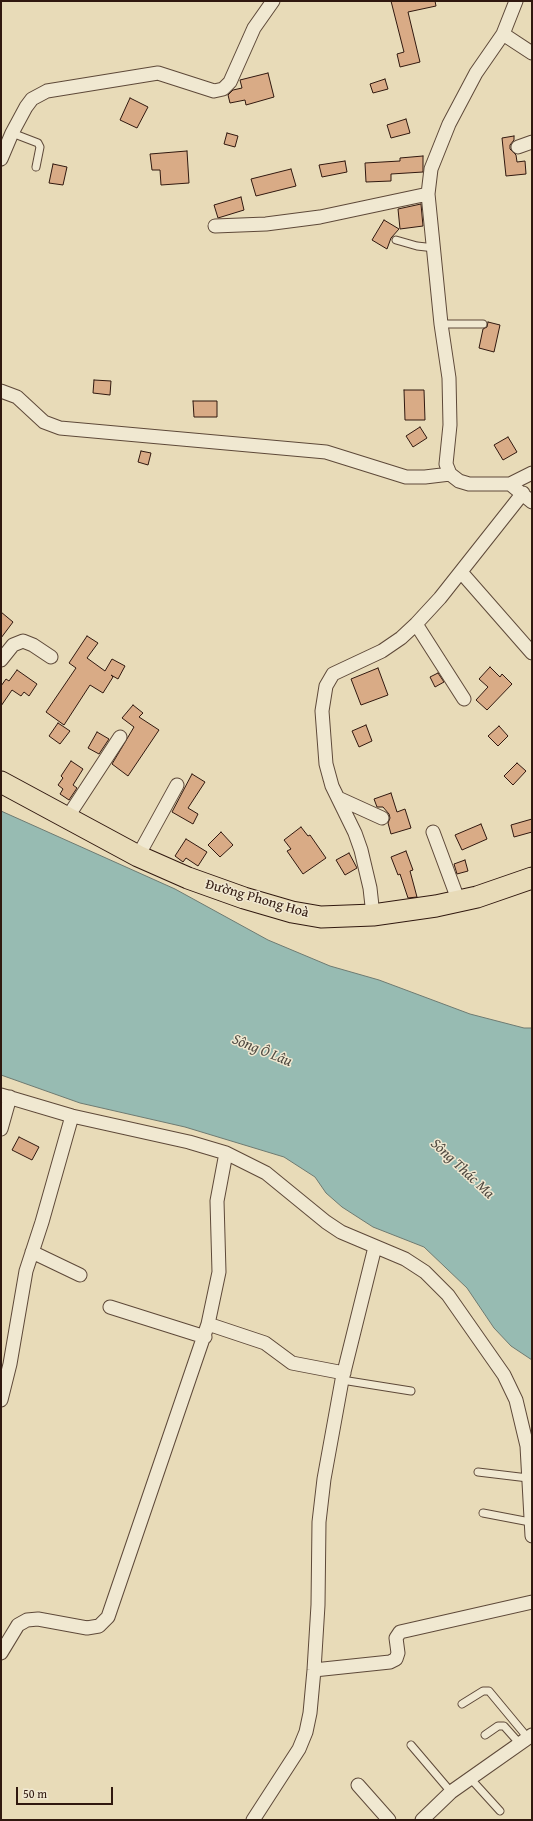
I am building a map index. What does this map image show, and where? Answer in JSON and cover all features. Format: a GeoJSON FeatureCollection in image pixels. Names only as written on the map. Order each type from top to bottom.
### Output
{"type":"FeatureCollection","features":[{"type":"Feature","properties":{"kind":"main road","name":"Đường Phong Hoà"},"geometry":{"type":"LineString","coordinates":[[1,782],[138,856],[214,888],[292,912],[322,917],[373,915],[459,902],[532,878]]}},
{"type":"Feature","properties":{"kind":"street"},"geometry":{"type":"LineString","coordinates":[[1,159],[12,133],[26,107],[32,99],[47,91],[58,88],[158,73],[214,90],[223,89],[230,82],[257,23],[273,1]]}},
{"type":"Feature","properties":{"kind":"street"},"geometry":{"type":"LineString","coordinates":[[516,1],[503,34],[476,73],[448,124],[431,170],[428,194],[435,248],[441,324],[450,400],[450,425],[445,459],[450,474],[464,483],[510,484],[532,473]]}},
{"type":"Feature","properties":{"kind":"street"},"geometry":{"type":"LineString","coordinates":[[503,34],[532,53]]}},
{"type":"Feature","properties":{"kind":"street"},"geometry":{"type":"LineString","coordinates":[[518,147],[532,142]]}},
{"type":"Feature","properties":{"kind":"street"},"geometry":{"type":"LineString","coordinates":[[216,226],[266,224],[320,217],[428,194]]}},
{"type":"Feature","properties":{"kind":"street"},"geometry":{"type":"LineString","coordinates":[[1,391],[17,396],[44,422],[60,428],[326,452],[406,477],[426,478],[450,474]]}},
{"type":"Feature","properties":{"kind":"street"},"geometry":{"type":"LineString","coordinates":[[373,915],[370,888],[361,850],[355,833],[328,774],[324,752],[322,711],[327,681],[337,672],[392,646],[416,624],[528,498],[510,484]]}},
{"type":"Feature","properties":{"kind":"street"},"geometry":{"type":"LineString","coordinates":[[461,572],[532,653]]}},
{"type":"Feature","properties":{"kind":"street"},"geometry":{"type":"LineString","coordinates":[[416,624],[464,699]]}},
{"type":"Feature","properties":{"kind":"street"},"geometry":{"type":"LineString","coordinates":[[1,660],[13,645],[23,641],[33,645],[51,657]]}},
{"type":"Feature","properties":{"kind":"street"},"geometry":{"type":"LineString","coordinates":[[66,818],[120,737]]}},
{"type":"Feature","properties":{"kind":"street"},"geometry":{"type":"LineString","coordinates":[[138,856],[177,784]]}},
{"type":"Feature","properties":{"kind":"street"},"geometry":{"type":"LineString","coordinates":[[338,798],[382,818]]}},
{"type":"Feature","properties":{"kind":"street"},"geometry":{"type":"LineString","coordinates":[[433,832],[459,902]]}},
{"type":"Feature","properties":{"kind":"street"},"geometry":{"type":"LineString","coordinates":[[1,1129],[6,1096],[72,1116],[189,1142],[226,1153],[266,1173],[326,1222],[346,1234],[415,1265],[435,1281],[448,1296],[504,1375],[516,1400],[525,1429],[532,1536]]}},
{"type":"Feature","properties":{"kind":"street"},"geometry":{"type":"LineString","coordinates":[[1,1400],[10,1364],[22,1287],[72,1116]]}},
{"type":"Feature","properties":{"kind":"street"},"geometry":{"type":"LineString","coordinates":[[1,1653],[18,1625],[27,1620],[38,1620],[93,1628],[99,1626],[108,1617],[208,1324],[219,1272],[217,1201],[226,1153]]}},
{"type":"Feature","properties":{"kind":"street"},"geometry":{"type":"LineString","coordinates":[[253,1820],[299,1749],[306,1732],[310,1713],[314,1670],[319,1522],[324,1479],[343,1377],[375,1247]]}},
{"type":"Feature","properties":{"kind":"street"},"geometry":{"type":"LineString","coordinates":[[32,1252],[80,1275]]}},
{"type":"Feature","properties":{"kind":"street"},"geometry":{"type":"LineString","coordinates":[[110,1307],[204,1337]]}},
{"type":"Feature","properties":{"kind":"street"},"geometry":{"type":"LineString","coordinates":[[208,1324],[265,1343],[292,1363],[343,1377]]}},
{"type":"Feature","properties":{"kind":"street"},"geometry":{"type":"LineString","coordinates":[[314,1670],[390,1662],[396,1659],[398,1653],[396,1638],[400,1632],[532,1602]]}},
{"type":"Feature","properties":{"kind":"street"},"geometry":{"type":"LineString","coordinates":[[422,1820],[451,1792],[527,1739]]}},
{"type":"Feature","properties":{"kind":"street"},"geometry":{"type":"LineString","coordinates":[[358,1785],[389,1820]]}},
{"type":"Feature","properties":{"kind":"lane"},"geometry":{"type":"LineString","coordinates":[[12,133],[38,143],[40,147],[36,167]]}},
{"type":"Feature","properties":{"kind":"lane"},"geometry":{"type":"LineString","coordinates":[[396,240],[417,246],[435,248]]}},
{"type":"Feature","properties":{"kind":"lane"},"geometry":{"type":"LineString","coordinates":[[441,324],[483,324]]}},
{"type":"Feature","properties":{"kind":"lane"},"geometry":{"type":"LineString","coordinates":[[343,1377],[411,1390]]}},
{"type":"Feature","properties":{"kind":"lane"},"geometry":{"type":"LineString","coordinates":[[478,1472],[528,1478]]}},
{"type":"Feature","properties":{"kind":"lane"},"geometry":{"type":"LineString","coordinates":[[483,1513],[530,1522]]}},
{"type":"Feature","properties":{"kind":"lane"},"geometry":{"type":"LineString","coordinates":[[462,1704],[483,1691],[489,1691],[527,1739]]}},
{"type":"Feature","properties":{"kind":"lane"},"geometry":{"type":"LineString","coordinates":[[485,1735],[498,1726],[504,1726],[527,1739]]}},
{"type":"Feature","properties":{"kind":"lane"},"geometry":{"type":"LineString","coordinates":[[411,1745],[451,1792]]}},
{"type":"Feature","properties":{"kind":"lane"},"geometry":{"type":"LineString","coordinates":[[470,1778],[500,1811]]}},
{"type":"Feature","properties":{"kind":"water"},"geometry":{"type":"Polygon","coordinates":[[[1,811],[175,889],[268,940],[330,966],[379,980],[470,1014],[524,1028],[532,1028],[532,1360],[511,1346],[494,1328],[467,1288],[424,1247],[373,1227],[342,1207],[326,1193],[315,1177],[284,1157],[185,1127],[80,1103],[1,1075],[1,811]]]}},
{"type":"Feature","properties":{"kind":"building"},"geometry":{"type":"Polygon","coordinates":[[[391,1],[435,1],[436,6],[408,12],[420,62],[400,67],[397,54],[404,52],[391,1]]]}},
{"type":"Feature","properties":{"kind":"building"},"geometry":{"type":"Polygon","coordinates":[[[268,73],[274,97],[246,105],[245,100],[230,103],[228,95],[233,90],[242,88],[240,80],[268,73]]]}},
{"type":"Feature","properties":{"kind":"building"},"geometry":{"type":"Polygon","coordinates":[[[385,79],[388,89],[373,93],[370,84],[385,79]]]}},
{"type":"Feature","properties":{"kind":"building"},"geometry":{"type":"Polygon","coordinates":[[[130,98],[148,107],[137,128],[120,120],[130,98]]]}},
{"type":"Feature","properties":{"kind":"building"},"geometry":{"type":"Polygon","coordinates":[[[406,119],[410,133],[391,138],[387,125],[406,119]]]}},
{"type":"Feature","properties":{"kind":"building"},"geometry":{"type":"Polygon","coordinates":[[[227,133],[238,136],[235,147],[224,144],[227,133]]]}},
{"type":"Feature","properties":{"kind":"building"},"geometry":{"type":"Polygon","coordinates":[[[514,136],[510,149],[516,155],[517,162],[525,161],[526,174],[506,176],[502,138],[514,136]]]}},
{"type":"Feature","properties":{"kind":"building"},"geometry":{"type":"Polygon","coordinates":[[[187,151],[189,183],[161,185],[160,170],[152,170],[150,154],[187,151]]]}},
{"type":"Feature","properties":{"kind":"building"},"geometry":{"type":"Polygon","coordinates":[[[423,156],[423,172],[391,174],[391,181],[366,182],[365,163],[400,161],[400,158],[423,156]]]}},
{"type":"Feature","properties":{"kind":"building"},"geometry":{"type":"Polygon","coordinates":[[[345,161],[347,172],[322,177],[319,165],[345,161]]]}},
{"type":"Feature","properties":{"kind":"building"},"geometry":{"type":"Polygon","coordinates":[[[53,164],[67,167],[63,185],[49,183],[53,164]]]}},
{"type":"Feature","properties":{"kind":"building"},"geometry":{"type":"Polygon","coordinates":[[[291,169],[296,186],[256,196],[251,179],[291,169]]]}},
{"type":"Feature","properties":{"kind":"building"},"geometry":{"type":"Polygon","coordinates":[[[241,197],[244,210],[218,218],[214,205],[241,197]]]}},
{"type":"Feature","properties":{"kind":"building"},"geometry":{"type":"Polygon","coordinates":[[[421,204],[423,226],[400,229],[398,209],[421,204]]]}},
{"type":"Feature","properties":{"kind":"building"},"geometry":{"type":"Polygon","coordinates":[[[384,220],[399,229],[391,238],[387,249],[372,240],[384,220]]]}},
{"type":"Feature","properties":{"kind":"building"},"geometry":{"type":"Polygon","coordinates":[[[488,322],[500,325],[494,352],[479,348],[483,329],[487,327],[488,322]]]}},
{"type":"Feature","properties":{"kind":"building"},"geometry":{"type":"Polygon","coordinates":[[[94,380],[111,381],[110,395],[93,393],[94,380]]]}},
{"type":"Feature","properties":{"kind":"building"},"geometry":{"type":"Polygon","coordinates":[[[404,390],[424,390],[425,420],[405,420],[404,390]]]}},
{"type":"Feature","properties":{"kind":"building"},"geometry":{"type":"Polygon","coordinates":[[[193,401],[217,401],[217,417],[194,417],[193,401]]]}},
{"type":"Feature","properties":{"kind":"building"},"geometry":{"type":"Polygon","coordinates":[[[420,427],[427,438],[413,447],[406,436],[420,427]]]}},
{"type":"Feature","properties":{"kind":"building"},"geometry":{"type":"Polygon","coordinates":[[[508,437],[517,452],[503,460],[494,445],[508,437]]]}},
{"type":"Feature","properties":{"kind":"building"},"geometry":{"type":"Polygon","coordinates":[[[141,451],[151,453],[148,465],[138,462],[141,451]]]}},
{"type":"Feature","properties":{"kind":"building"},"geometry":{"type":"Polygon","coordinates":[[[1,612],[13,622],[1,638],[1,612]]]}},
{"type":"Feature","properties":{"kind":"building"},"geometry":{"type":"Polygon","coordinates":[[[87,636],[98,643],[87,658],[105,671],[112,659],[125,666],[118,679],[111,675],[113,677],[103,693],[90,685],[64,725],[46,712],[76,668],[69,663],[87,636]]]}},
{"type":"Feature","properties":{"kind":"building"},"geometry":{"type":"Polygon","coordinates":[[[490,667],[500,677],[502,674],[512,684],[487,710],[476,700],[488,687],[479,679],[490,667]]]}},
{"type":"Feature","properties":{"kind":"building"},"geometry":{"type":"Polygon","coordinates":[[[378,668],[388,695],[361,705],[351,679],[378,668]]]}},
{"type":"Feature","properties":{"kind":"building"},"geometry":{"type":"Polygon","coordinates":[[[17,670],[37,684],[29,696],[24,692],[21,696],[12,690],[1,706],[1,686],[6,679],[9,681],[17,670]]]}},
{"type":"Feature","properties":{"kind":"building"},"geometry":{"type":"Polygon","coordinates":[[[438,673],[444,682],[435,687],[430,677],[438,673]]]}},
{"type":"Feature","properties":{"kind":"building"},"geometry":{"type":"Polygon","coordinates":[[[133,705],[143,713],[139,717],[159,730],[128,776],[112,764],[134,727],[122,718],[133,705]]]}},
{"type":"Feature","properties":{"kind":"building"},"geometry":{"type":"Polygon","coordinates":[[[58,723],[70,731],[60,744],[49,736],[58,723]]]}},
{"type":"Feature","properties":{"kind":"building"},"geometry":{"type":"Polygon","coordinates":[[[366,725],[372,741],[359,747],[352,731],[366,725]]]}},
{"type":"Feature","properties":{"kind":"building"},"geometry":{"type":"Polygon","coordinates":[[[499,726],[508,736],[498,746],[488,736],[499,726]]]}},
{"type":"Feature","properties":{"kind":"building"},"geometry":{"type":"Polygon","coordinates":[[[97,732],[109,739],[99,754],[88,748],[97,732]]]}},
{"type":"Feature","properties":{"kind":"building"},"geometry":{"type":"Polygon","coordinates":[[[71,761],[83,769],[73,785],[77,788],[69,800],[60,794],[63,789],[58,785],[63,778],[61,776],[71,761]]]}},
{"type":"Feature","properties":{"kind":"building"},"geometry":{"type":"Polygon","coordinates":[[[517,763],[526,771],[513,785],[504,776],[517,763]]]}},
{"type":"Feature","properties":{"kind":"building"},"geometry":{"type":"Polygon","coordinates":[[[192,774],[205,782],[188,808],[198,814],[193,824],[172,812],[192,774]]]}},
{"type":"Feature","properties":{"kind":"building"},"geometry":{"type":"Polygon","coordinates":[[[391,793],[397,812],[405,809],[411,828],[391,834],[388,823],[390,818],[389,814],[383,807],[377,807],[374,799],[391,793]]]}},
{"type":"Feature","properties":{"kind":"building"},"geometry":{"type":"Polygon","coordinates":[[[532,819],[532,832],[514,837],[511,825],[532,819]]]}},
{"type":"Feature","properties":{"kind":"building"},"geometry":{"type":"Polygon","coordinates":[[[481,824],[487,839],[462,850],[455,835],[481,824]]]}},
{"type":"Feature","properties":{"kind":"building"},"geometry":{"type":"Polygon","coordinates":[[[301,827],[308,836],[310,835],[326,858],[303,874],[287,851],[291,849],[284,840],[301,827]]]}},
{"type":"Feature","properties":{"kind":"building"},"geometry":{"type":"Polygon","coordinates":[[[221,832],[233,845],[220,857],[208,845],[221,832]]]}},
{"type":"Feature","properties":{"kind":"building"},"geometry":{"type":"Polygon","coordinates":[[[186,839],[207,852],[198,866],[186,858],[183,862],[175,856],[186,839]]]}},
{"type":"Feature","properties":{"kind":"building"},"geometry":{"type":"Polygon","coordinates":[[[406,851],[413,870],[410,871],[417,897],[408,898],[400,874],[398,875],[391,857],[406,851]]]}},
{"type":"Feature","properties":{"kind":"building"},"geometry":{"type":"Polygon","coordinates":[[[349,853],[357,868],[345,875],[336,860],[349,853]]]}},
{"type":"Feature","properties":{"kind":"building"},"geometry":{"type":"Polygon","coordinates":[[[465,860],[468,871],[457,874],[454,864],[465,860]]]}},
{"type":"Feature","properties":{"kind":"building"},"geometry":{"type":"Polygon","coordinates":[[[19,1137],[39,1147],[32,1160],[12,1150],[19,1137]]]}},
{"type":"Feature","properties":{"kind":"water label","name":"Sông Ô Lâu"},"geometry":{"type":"Point","coordinates":[262,1051]}},
{"type":"Feature","properties":{"kind":"water label","name":"Sông Thác Ma"},"geometry":{"type":"Point","coordinates":[462,1169]}}]}
